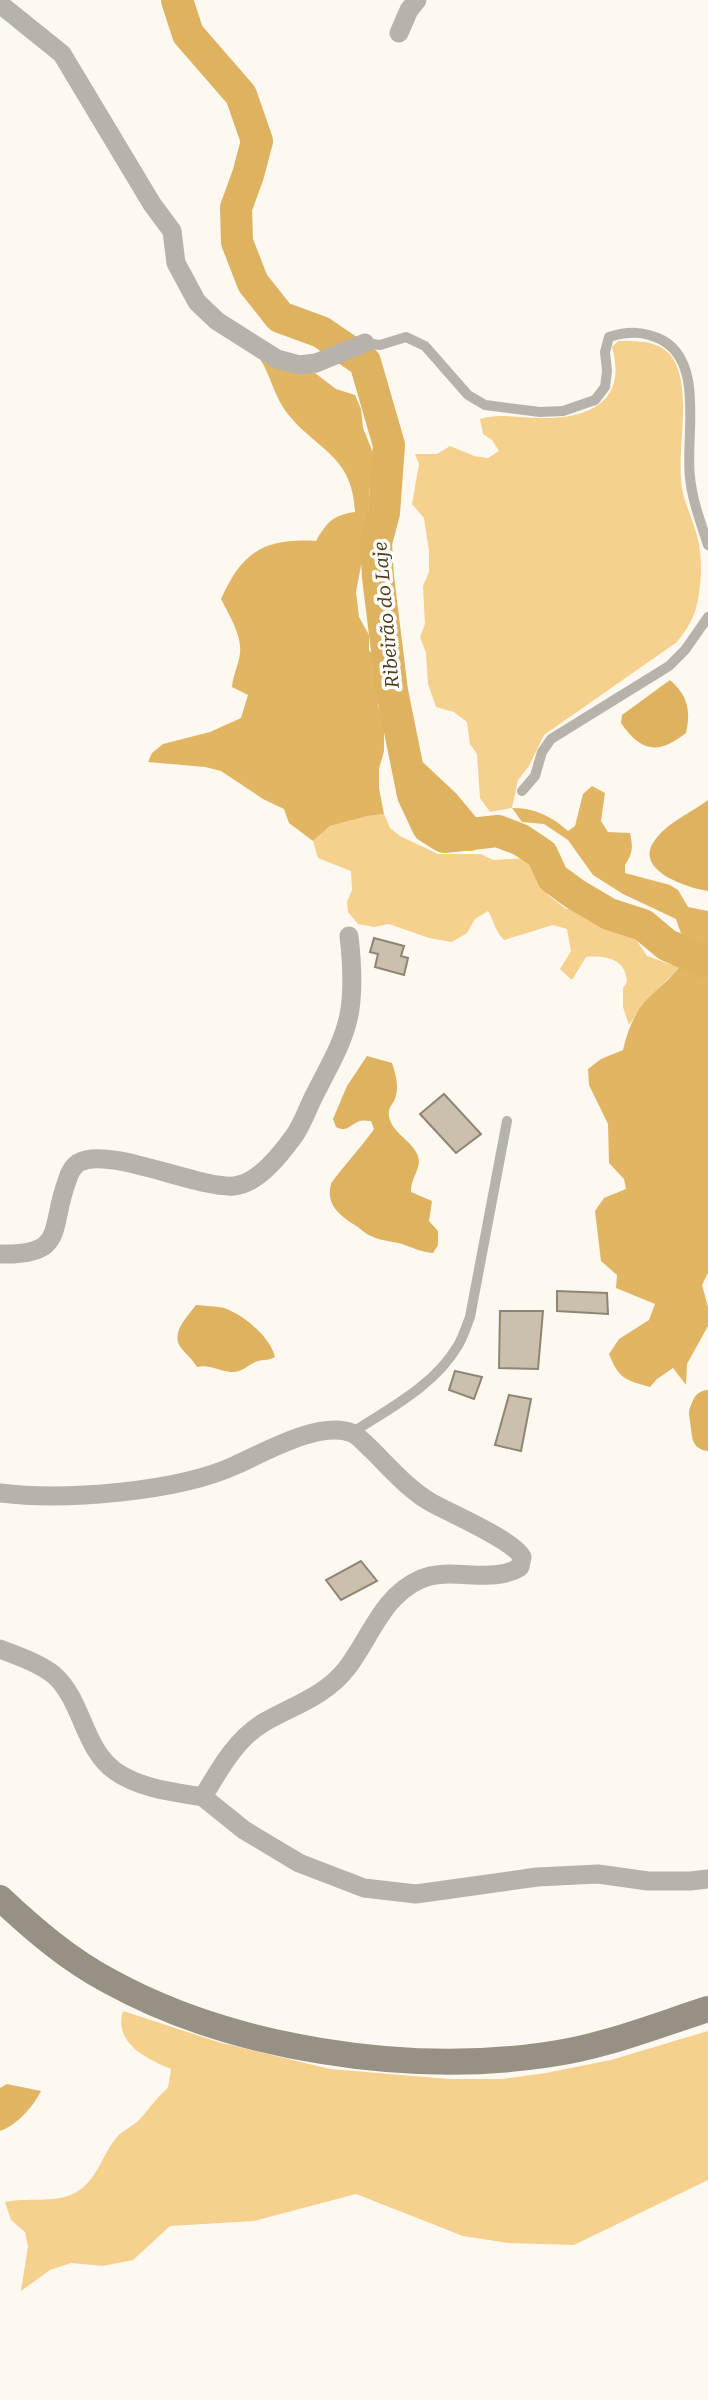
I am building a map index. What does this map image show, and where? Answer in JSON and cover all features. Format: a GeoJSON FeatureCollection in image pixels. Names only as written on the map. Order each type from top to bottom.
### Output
{"type":"FeatureCollection","features":[{"type":"Feature","properties":{"kind":"main road"},"geometry":{"type":"LineString","coordinates":[[0,1898],[50,1942],[107,1981],[152,2003],[227,2030],[300,2047],[405,2059],[508,2060],[590,2046],[708,2009]]}},
{"type":"Feature","properties":{"kind":"street"},"geometry":{"type":"LineString","coordinates":[[399,33],[416,0]]}},
{"type":"Feature","properties":{"kind":"street"},"geometry":{"type":"LineString","coordinates":[[0,4],[62,54],[152,204],[172,231],[176,263],[197,302],[217,321],[277,359],[299,365],[316,363],[365,343]]}},
{"type":"Feature","properties":{"kind":"street"},"geometry":{"type":"LineString","coordinates":[[0,1254],[30,1254],[40,1251],[47,1244],[55,1230],[70,1171],[85,1161],[102,1159],[160,1170],[218,1186],[237,1186],[254,1179],[295,1135],[344,1036],[352,983],[349,936]]}},
{"type":"Feature","properties":{"kind":"street"},"geometry":{"type":"LineString","coordinates":[[0,1493],[71,1495],[151,1488],[197,1479],[307,1435],[331,1431],[352,1433],[427,1501],[518,1551],[522,1564],[516,1570],[491,1574],[442,1573],[420,1579],[397,1594],[382,1612],[347,1668],[330,1685],[306,1702],[261,1724],[237,1745],[203,1797]]}},
{"type":"Feature","properties":{"kind":"street"},"geometry":{"type":"LineString","coordinates":[[0,1650],[29,1660],[54,1676],[70,1697],[95,1749],[113,1770],[138,1784],[203,1797],[244,1830],[299,1863],[364,1888],[416,1894],[537,1877],[598,1874],[648,1881],[708,1879]]}},
{"type":"Feature","properties":{"kind":"lane"},"geometry":{"type":"LineString","coordinates":[[365,343],[380,345],[406,337],[425,346],[468,395],[485,405],[540,412],[563,411],[595,400],[605,387],[609,337],[640,332],[673,346],[685,366],[691,407],[688,451],[690,478],[696,509],[708,545]]}},
{"type":"Feature","properties":{"kind":"lane"},"geometry":{"type":"LineString","coordinates":[[522,791],[535,776],[542,752],[551,739],[669,666],[691,643],[708,617]]}},
{"type":"Feature","properties":{"kind":"lane"},"geometry":{"type":"LineString","coordinates":[[352,1433],[415,1391],[441,1368],[457,1347],[470,1317],[507,1121]]}},
{"type":"Feature","properties":{"kind":"shaded area"},"geometry":{"type":"Polygon","coordinates":[[[618,341],[661,347],[672,357],[678,369],[683,400],[682,487],[697,536],[701,560],[696,608],[677,642],[544,735],[529,766],[518,780],[512,808],[490,812],[480,798],[477,754],[470,744],[467,722],[454,712],[436,707],[428,684],[426,653],[420,637],[425,624],[423,586],[429,572],[429,551],[424,518],[412,504],[419,464],[415,454],[437,454],[450,446],[474,456],[488,458],[499,451],[492,440],[483,434],[480,419],[574,415],[600,404],[609,394],[614,381],[612,347],[618,341]]]}},
{"type":"Feature","properties":{"kind":"shaded area"},"geometry":{"type":"Polygon","coordinates":[[[260,359],[293,372],[315,373],[336,389],[355,395],[377,470],[370,485],[367,534],[356,592],[359,617],[369,635],[369,650],[378,661],[378,705],[384,721],[384,751],[379,769],[379,788],[384,814],[330,826],[313,841],[289,823],[284,809],[263,799],[221,771],[148,762],[152,753],[163,744],[210,732],[241,718],[248,695],[232,687],[239,657],[239,639],[221,599],[237,570],[257,551],[269,546],[282,542],[316,541],[331,520],[355,512],[353,493],[340,465],[287,413],[260,359]]]}},
{"type":"Feature","properties":{"kind":"shaded area"},"geometry":{"type":"Polygon","coordinates":[[[670,680],[687,704],[686,733],[667,745],[643,745],[628,733],[621,723],[622,715],[670,680]]]}},
{"type":"Feature","properties":{"kind":"shaded area"},"geometry":{"type":"Polygon","coordinates":[[[592,786],[605,793],[601,821],[608,832],[630,833],[632,850],[625,865],[625,873],[670,885],[678,890],[688,907],[708,911],[708,1273],[702,1285],[708,1307],[708,1326],[687,1364],[686,1385],[673,1368],[650,1387],[634,1382],[620,1374],[609,1354],[619,1339],[649,1320],[655,1304],[616,1288],[617,1275],[601,1261],[595,1211],[604,1198],[626,1189],[624,1179],[609,1163],[608,1124],[589,1085],[588,1069],[601,1059],[623,1050],[630,1026],[642,1005],[682,962],[682,937],[676,919],[623,894],[593,875],[568,840],[544,824],[522,822],[512,808],[528,809],[542,814],[568,831],[575,826],[583,794],[592,786]]]}},
{"type":"Feature","properties":{"kind":"shaded area"},"geometry":{"type":"Polygon","coordinates":[[[708,800],[708,891],[665,876],[656,869],[650,851],[655,840],[666,828],[708,800]]]}},
{"type":"Feature","properties":{"kind":"shaded area"},"geometry":{"type":"Polygon","coordinates":[[[384,814],[390,828],[400,836],[438,854],[481,854],[493,860],[529,858],[539,864],[548,895],[566,909],[581,909],[597,921],[633,935],[647,956],[672,965],[684,959],[675,972],[643,1004],[629,1025],[623,1007],[626,974],[619,963],[607,958],[586,957],[572,980],[560,969],[571,951],[567,929],[553,925],[504,940],[488,911],[475,919],[467,933],[452,942],[429,938],[389,924],[374,927],[358,924],[348,912],[347,902],[352,890],[351,871],[318,858],[313,841],[330,826],[384,814]]]}},
{"type":"Feature","properties":{"kind":"shaded area"},"geometry":{"type":"Polygon","coordinates":[[[367,1056],[392,1063],[397,1086],[389,1116],[394,1128],[418,1155],[419,1165],[411,1192],[432,1201],[429,1221],[438,1231],[438,1245],[433,1253],[369,1235],[341,1215],[330,1199],[331,1184],[374,1129],[371,1121],[360,1121],[346,1129],[340,1129],[336,1127],[333,1119],[347,1086],[367,1056]]]}},
{"type":"Feature","properties":{"kind":"shaded area"},"geometry":{"type":"Polygon","coordinates":[[[196,1305],[224,1308],[240,1316],[268,1342],[275,1357],[258,1361],[235,1372],[206,1366],[197,1367],[178,1343],[177,1337],[184,1320],[196,1305]]]}},
{"type":"Feature","properties":{"kind":"shaded area"},"geometry":{"type":"Polygon","coordinates":[[[123,2011],[218,2042],[330,2069],[449,2079],[502,2079],[546,2073],[611,2060],[708,2031],[708,2180],[574,2245],[508,2243],[463,2236],[356,2194],[254,2221],[170,2226],[133,2260],[103,2266],[71,2263],[50,2270],[21,2291],[28,2246],[25,2232],[11,2220],[5,2202],[58,2198],[83,2188],[117,2137],[139,2120],[168,2088],[171,2069],[143,2055],[127,2041],[121,2022],[123,2011]]]}},
{"type":"Feature","properties":{"kind":"shaded area"},"geometry":{"type":"Polygon","coordinates":[[[7,2084],[41,2091],[24,2115],[0,2131],[0,2088],[7,2084]]]}},
{"type":"Feature","properties":{"kind":"building"},"geometry":{"type":"Polygon","coordinates":[[[374,938],[404,946],[401,956],[408,958],[404,975],[375,967],[378,954],[370,952],[374,938]]]}},
{"type":"Feature","properties":{"kind":"building"},"geometry":{"type":"Polygon","coordinates":[[[444,1094],[481,1134],[456,1153],[420,1114],[444,1094]]]}},
{"type":"Feature","properties":{"kind":"building"},"geometry":{"type":"Polygon","coordinates":[[[557,1291],[607,1293],[608,1314],[557,1311],[557,1291]]]}},
{"type":"Feature","properties":{"kind":"building"},"geometry":{"type":"Polygon","coordinates":[[[500,1311],[543,1311],[538,1369],[499,1368],[500,1311]]]}},
{"type":"Feature","properties":{"kind":"building"},"geometry":{"type":"Polygon","coordinates":[[[455,1371],[482,1377],[474,1399],[449,1390],[455,1371]]]}},
{"type":"Feature","properties":{"kind":"building"},"geometry":{"type":"Polygon","coordinates":[[[509,1395],[531,1399],[521,1451],[495,1445],[509,1395]]]}},
{"type":"Feature","properties":{"kind":"building"},"geometry":{"type":"Polygon","coordinates":[[[361,1561],[377,1581],[341,1600],[326,1580],[361,1561]]]}},
{"type":"Feature","properties":{"kind":"waterway","name":"Ribeirão do Laje"},"geometry":{"type":"LineString","coordinates":[[177,0],[188,34],[241,95],[257,141],[236,208],[237,242],[253,283],[280,317],[321,332],[365,362],[389,445],[384,513],[376,543],[392,691],[413,795],[428,827],[444,837],[498,831],[521,840],[542,854],[553,878],[575,894],[609,914],[643,925],[667,945],[708,963]]}},
{"type":"Feature","properties":{"kind":"waterway"},"geometry":{"type":"LineString","coordinates":[[411,773],[445,805],[470,835]]}},
{"type":"Feature","properties":{"kind":"waterway","name":"Ribeirão do Laje"},"geometry":{"type":"LineString","coordinates":[[708,1406],[705,1413],[708,1435]]}}]}
